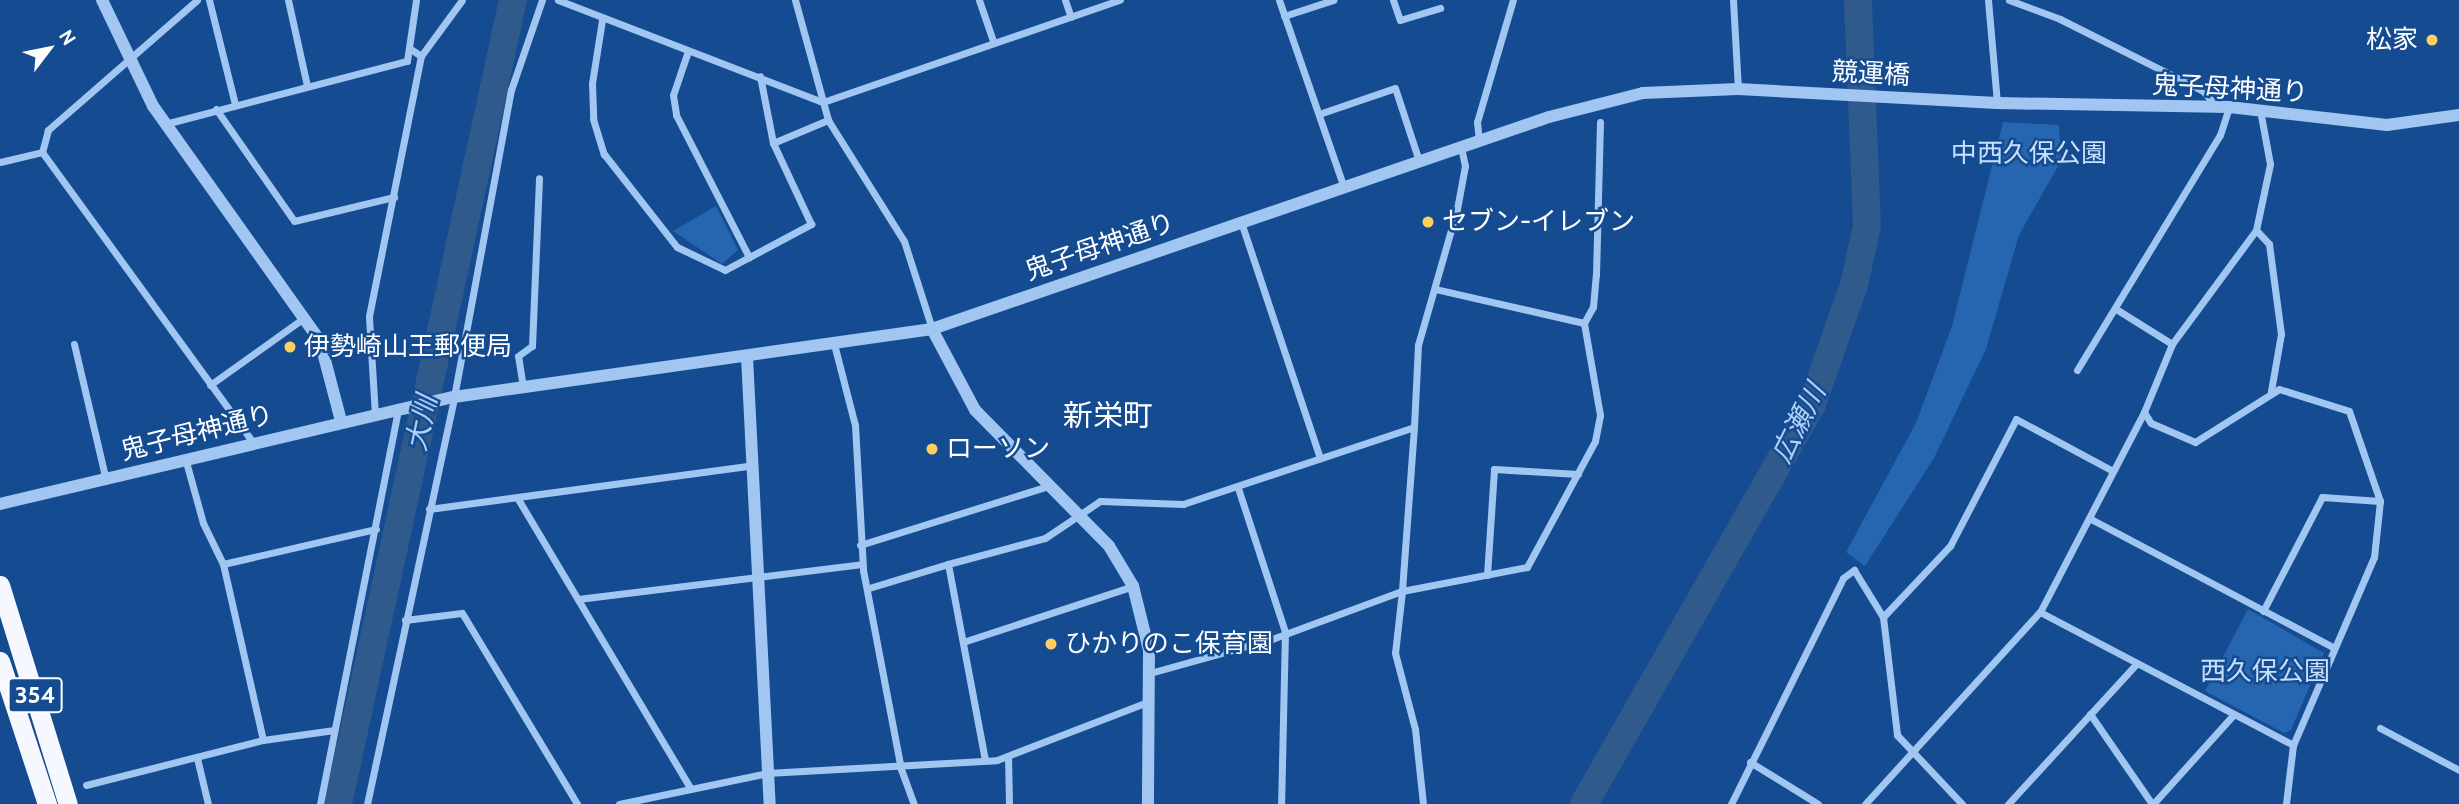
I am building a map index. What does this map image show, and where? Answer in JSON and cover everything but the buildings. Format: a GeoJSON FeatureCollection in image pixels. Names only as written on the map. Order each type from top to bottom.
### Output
{"type":"FeatureCollection","features":[{"type":"Feature","properties":{"kind":"highway","name":"354"},"geometry":{"type":"LineString","coordinates":[[0,586],[68,804]]}},
{"type":"Feature","properties":{"kind":"highway","name":"354"},"geometry":{"type":"LineString","coordinates":[[0,661],[47,804]]}},
{"type":"Feature","properties":{"kind":"street"},"geometry":{"type":"LineString","coordinates":[[102,0],[165,124],[325,353],[341,421]]}},
{"type":"Feature","properties":{"kind":"street"},"geometry":{"type":"LineString","coordinates":[[42,152],[48,130],[197,0]]}},
{"type":"Feature","properties":{"kind":"street"},"geometry":{"type":"LineString","coordinates":[[209,0],[235,104]]}},
{"type":"Feature","properties":{"kind":"street"},"geometry":{"type":"LineString","coordinates":[[289,0],[307,86]]}},
{"type":"Feature","properties":{"kind":"street"},"geometry":{"type":"LineString","coordinates":[[165,124],[216,108],[407,61],[412,50],[416,0]]}},
{"type":"Feature","properties":{"kind":"street"},"geometry":{"type":"LineString","coordinates":[[374,415],[369,316],[421,56],[462,0]]}},
{"type":"Feature","properties":{"kind":"street"},"geometry":{"type":"LineString","coordinates":[[367,804],[429,509],[511,90],[542,0]]}},
{"type":"Feature","properties":{"kind":"street"},"geometry":{"type":"LineString","coordinates":[[558,0],[602,20],[760,76],[823,102],[993,41],[1120,0]]}},
{"type":"Feature","properties":{"kind":"street"},"geometry":{"type":"LineString","coordinates":[[786,0],[796,2],[828,120],[904,240],[932,329],[975,410],[1081,517],[1122,564],[1133,586],[1145,624],[1150,673],[1148,804]]}},
{"type":"Feature","properties":{"kind":"street"},"geometry":{"type":"LineString","coordinates":[[979,0],[993,41]]}},
{"type":"Feature","properties":{"kind":"street"},"geometry":{"type":"LineString","coordinates":[[1065,0],[1070,17]]}},
{"type":"Feature","properties":{"kind":"street"},"geometry":{"type":"LineString","coordinates":[[1279,0],[1344,188]]}},
{"type":"Feature","properties":{"kind":"street"},"geometry":{"type":"LineString","coordinates":[[1284,16],[1333,0]]}},
{"type":"Feature","properties":{"kind":"street"},"geometry":{"type":"LineString","coordinates":[[1393,0],[1400,20],[1440,8]]}},
{"type":"Feature","properties":{"kind":"street"},"geometry":{"type":"LineString","coordinates":[[1479,141],[1476,122],[1513,0]]}},
{"type":"Feature","properties":{"kind":"street"},"geometry":{"type":"LineString","coordinates":[[1733,0],[1738,89]]}},
{"type":"Feature","properties":{"kind":"street"},"geometry":{"type":"LineString","coordinates":[[1989,0],[1997,103]]}},
{"type":"Feature","properties":{"kind":"street"},"geometry":{"type":"LineString","coordinates":[[2008,0],[2060,19],[2203,91],[2224,108],[2220,135],[2077,370]]}},
{"type":"Feature","properties":{"kind":"street"},"geometry":{"type":"LineString","coordinates":[[602,20],[592,83],[593,119],[604,154],[677,247],[725,270],[811,224],[773,143],[760,76]]}},
{"type":"Feature","properties":{"kind":"street"},"geometry":{"type":"LineString","coordinates":[[412,50],[421,56]]}},
{"type":"Feature","properties":{"kind":"street"},"geometry":{"type":"LineString","coordinates":[[688,51],[673,95],[676,115],[749,257]]}},
{"type":"Feature","properties":{"kind":"street"},"geometry":{"type":"LineString","coordinates":[[1319,114],[1395,88],[1419,162]]}},
{"type":"Feature","properties":{"kind":"street","name":"鬼子母神通り"},"geometry":{"type":"LineString","coordinates":[[0,504],[402,407],[523,387],[932,329],[1479,141],[1643,93],[1738,89],[1759,91]]}},
{"type":"Feature","properties":{"kind":"street","name":"競運橋"},"geometry":{"type":"LineString","coordinates":[[1759,91],[1997,103]]}},
{"type":"Feature","properties":{"kind":"street","name":"鬼子母神通り"},"geometry":{"type":"LineString","coordinates":[[1997,103],[2260,110],[2387,125],[2459,115]]}},
{"type":"Feature","properties":{"kind":"street"},"geometry":{"type":"LineString","coordinates":[[216,108],[294,221],[394,197]]}},
{"type":"Feature","properties":{"kind":"street"},"geometry":{"type":"LineString","coordinates":[[1865,804],[2040,612],[2144,412],[2172,344],[2256,230],[2270,164],[2260,110]]}},
{"type":"Feature","properties":{"kind":"street"},"geometry":{"type":"LineString","coordinates":[[773,143],[828,120]]}},
{"type":"Feature","properties":{"kind":"street"},"geometry":{"type":"LineString","coordinates":[[1150,673],[1285,632],[1402,592],[1527,567],[1595,441],[1600,415],[1584,323],[1593,307],[1596,275],[1600,122]]}},
{"type":"Feature","properties":{"kind":"street"},"geometry":{"type":"LineString","coordinates":[[1423,804],[1415,729],[1395,653],[1402,592],[1418,345],[1436,289],[1465,166],[1461,147]]}},
{"type":"Feature","properties":{"kind":"street"},"geometry":{"type":"LineString","coordinates":[[0,162],[42,152]]}},
{"type":"Feature","properties":{"kind":"street"},"geometry":{"type":"LineString","coordinates":[[42,152],[253,441]]}},
{"type":"Feature","properties":{"kind":"street"},"geometry":{"type":"LineString","coordinates":[[523,387],[518,356],[532,346],[539,178]]}},
{"type":"Feature","properties":{"kind":"street"},"geometry":{"type":"LineString","coordinates":[[1241,222],[1320,458]]}},
{"type":"Feature","properties":{"kind":"street"},"geometry":{"type":"LineString","coordinates":[[2144,412],[2151,423],[2195,442],[2271,391],[2281,334],[2269,244],[2256,230]]}},
{"type":"Feature","properties":{"kind":"street"},"geometry":{"type":"LineString","coordinates":[[1436,289],[1584,323]]}},
{"type":"Feature","properties":{"kind":"street"},"geometry":{"type":"LineString","coordinates":[[2116,309],[2172,344]]}},
{"type":"Feature","properties":{"kind":"street"},"geometry":{"type":"LineString","coordinates":[[210,385],[303,318]]}},
{"type":"Feature","properties":{"kind":"street"},"geometry":{"type":"LineString","coordinates":[[74,344],[106,480]]}},
{"type":"Feature","properties":{"kind":"street"},"geometry":{"type":"LineString","coordinates":[[834,344],[855,425],[862,564],[869,588],[901,769],[914,804]]}},
{"type":"Feature","properties":{"kind":"street"},"geometry":{"type":"LineString","coordinates":[[747,357],[770,804]]}},
{"type":"Feature","properties":{"kind":"street"},"geometry":{"type":"LineString","coordinates":[[2271,391],[2349,411],[2380,501],[2374,557],[2293,745],[2286,804]]}},
{"type":"Feature","properties":{"kind":"street"},"geometry":{"type":"LineString","coordinates":[[320,804],[402,407]]}},
{"type":"Feature","properties":{"kind":"street"},"geometry":{"type":"LineString","coordinates":[[1883,617],[1950,546],[2016,419],[2113,471]]}},
{"type":"Feature","properties":{"kind":"street"},"geometry":{"type":"LineString","coordinates":[[869,588],[1045,537],[1081,517],[1100,501],[1183,504],[1238,488],[1414,427]]}},
{"type":"Feature","properties":{"kind":"street"},"geometry":{"type":"LineString","coordinates":[[185,458],[203,523],[223,564],[263,740]]}},
{"type":"Feature","properties":{"kind":"street"},"geometry":{"type":"LineString","coordinates":[[429,509],[753,465]]}},
{"type":"Feature","properties":{"kind":"street"},"geometry":{"type":"LineString","coordinates":[[1487,575],[1494,469],[1578,474]]}},
{"type":"Feature","properties":{"kind":"street"},"geometry":{"type":"LineString","coordinates":[[860,545],[1048,486]]}},
{"type":"Feature","properties":{"kind":"street"},"geometry":{"type":"LineString","coordinates":[[1238,488],[1285,632],[1281,804]]}},
{"type":"Feature","properties":{"kind":"street"},"geometry":{"type":"LineString","coordinates":[[2263,611],[2322,497],[2380,501]]}},
{"type":"Feature","properties":{"kind":"street"},"geometry":{"type":"LineString","coordinates":[[518,499],[690,788]]}},
{"type":"Feature","properties":{"kind":"street"},"geometry":{"type":"LineString","coordinates":[[2089,518],[2333,647]]}},
{"type":"Feature","properties":{"kind":"street"},"geometry":{"type":"LineString","coordinates":[[223,564],[376,529]]}},
{"type":"Feature","properties":{"kind":"street"},"geometry":{"type":"LineString","coordinates":[[578,599],[758,573],[862,564]]}},
{"type":"Feature","properties":{"kind":"street"},"geometry":{"type":"LineString","coordinates":[[948,564],[985,760]]}},
{"type":"Feature","properties":{"kind":"street"},"geometry":{"type":"LineString","coordinates":[[1731,804],[1848,571],[1860,573],[1883,617],[1897,735],[1962,804]]}},
{"type":"Feature","properties":{"kind":"street"},"geometry":{"type":"LineString","coordinates":[[963,642],[1133,586]]}},
{"type":"Feature","properties":{"kind":"street"},"geometry":{"type":"LineString","coordinates":[[2040,612],[2293,745]]}},
{"type":"Feature","properties":{"kind":"street"},"geometry":{"type":"LineString","coordinates":[[405,620],[462,613],[578,804]]}},
{"type":"Feature","properties":{"kind":"street"},"geometry":{"type":"LineString","coordinates":[[2008,804],[2137,663]]}},
{"type":"Feature","properties":{"kind":"street"},"geometry":{"type":"LineString","coordinates":[[619,804],[767,774],[901,769],[1007,756],[1150,701]]}},
{"type":"Feature","properties":{"kind":"street"},"geometry":{"type":"LineString","coordinates":[[2090,714],[2153,804],[2233,715]]}},
{"type":"Feature","properties":{"kind":"street"},"geometry":{"type":"LineString","coordinates":[[2380,728],[2459,770]]}},
{"type":"Feature","properties":{"kind":"street"},"geometry":{"type":"LineString","coordinates":[[86,785],[263,740],[334,730]]}},
{"type":"Feature","properties":{"kind":"street"},"geometry":{"type":"LineString","coordinates":[[1007,756],[1009,804]]}},
{"type":"Feature","properties":{"kind":"street"},"geometry":{"type":"LineString","coordinates":[[197,758],[208,804]]}},
{"type":"Feature","properties":{"kind":"street"},"geometry":{"type":"LineString","coordinates":[[1750,762],[1818,804]]}},
{"type":"Feature","properties":{"kind":"green space","name":"中西久保公園"},"geometry":{"type":"Polygon","coordinates":[[[2003,122],[2059,125],[2061,161],[2019,235],[1986,349],[1934,458],[1865,566],[1846,552],[1916,423],[1952,326],[2003,122]]]}},
{"type":"Feature","properties":{"kind":"green space"},"geometry":{"type":"Polygon","coordinates":[[[716,206],[738,250],[722,264],[673,231],[716,206]]]}},
{"type":"Feature","properties":{"kind":"green space","name":"西久保公園"},"geometry":{"type":"Polygon","coordinates":[[[2248,609],[2324,653],[2291,730],[2284,733],[2205,691],[2248,609]]]}},
{"type":"Feature","properties":{"kind":"waterway","name":"大川"},"geometry":{"type":"LineString","coordinates":[[338,804],[513,0]]}},
{"type":"Feature","properties":{"kind":"waterway","name":"広瀬川"},"geometry":{"type":"LineString","coordinates":[[1584,804],[1812,404],[1854,285],[1867,226],[1858,0]]}},
{"type":"Feature","properties":{"kind":"place","name":"松家"},"geometry":{"type":"Point","coordinates":[2432,40]}},
{"type":"Feature","properties":{"kind":"place","name":"セブン-イレブン"},"geometry":{"type":"Point","coordinates":[1428,222]}},
{"type":"Feature","properties":{"kind":"place","name":"伊勢崎山王郵便局"},"geometry":{"type":"Point","coordinates":[290,347]}},
{"type":"Feature","properties":{"kind":"place","name":"ローソン"},"geometry":{"type":"Point","coordinates":[932,449]}},
{"type":"Feature","properties":{"kind":"place","name":"ひかりのこ保育園"},"geometry":{"type":"Point","coordinates":[1051,644]}},
{"type":"Feature","properties":{"kind":"district","name":"新栄町"},"geometry":{"type":"Point","coordinates":[1108,416]}}]}
